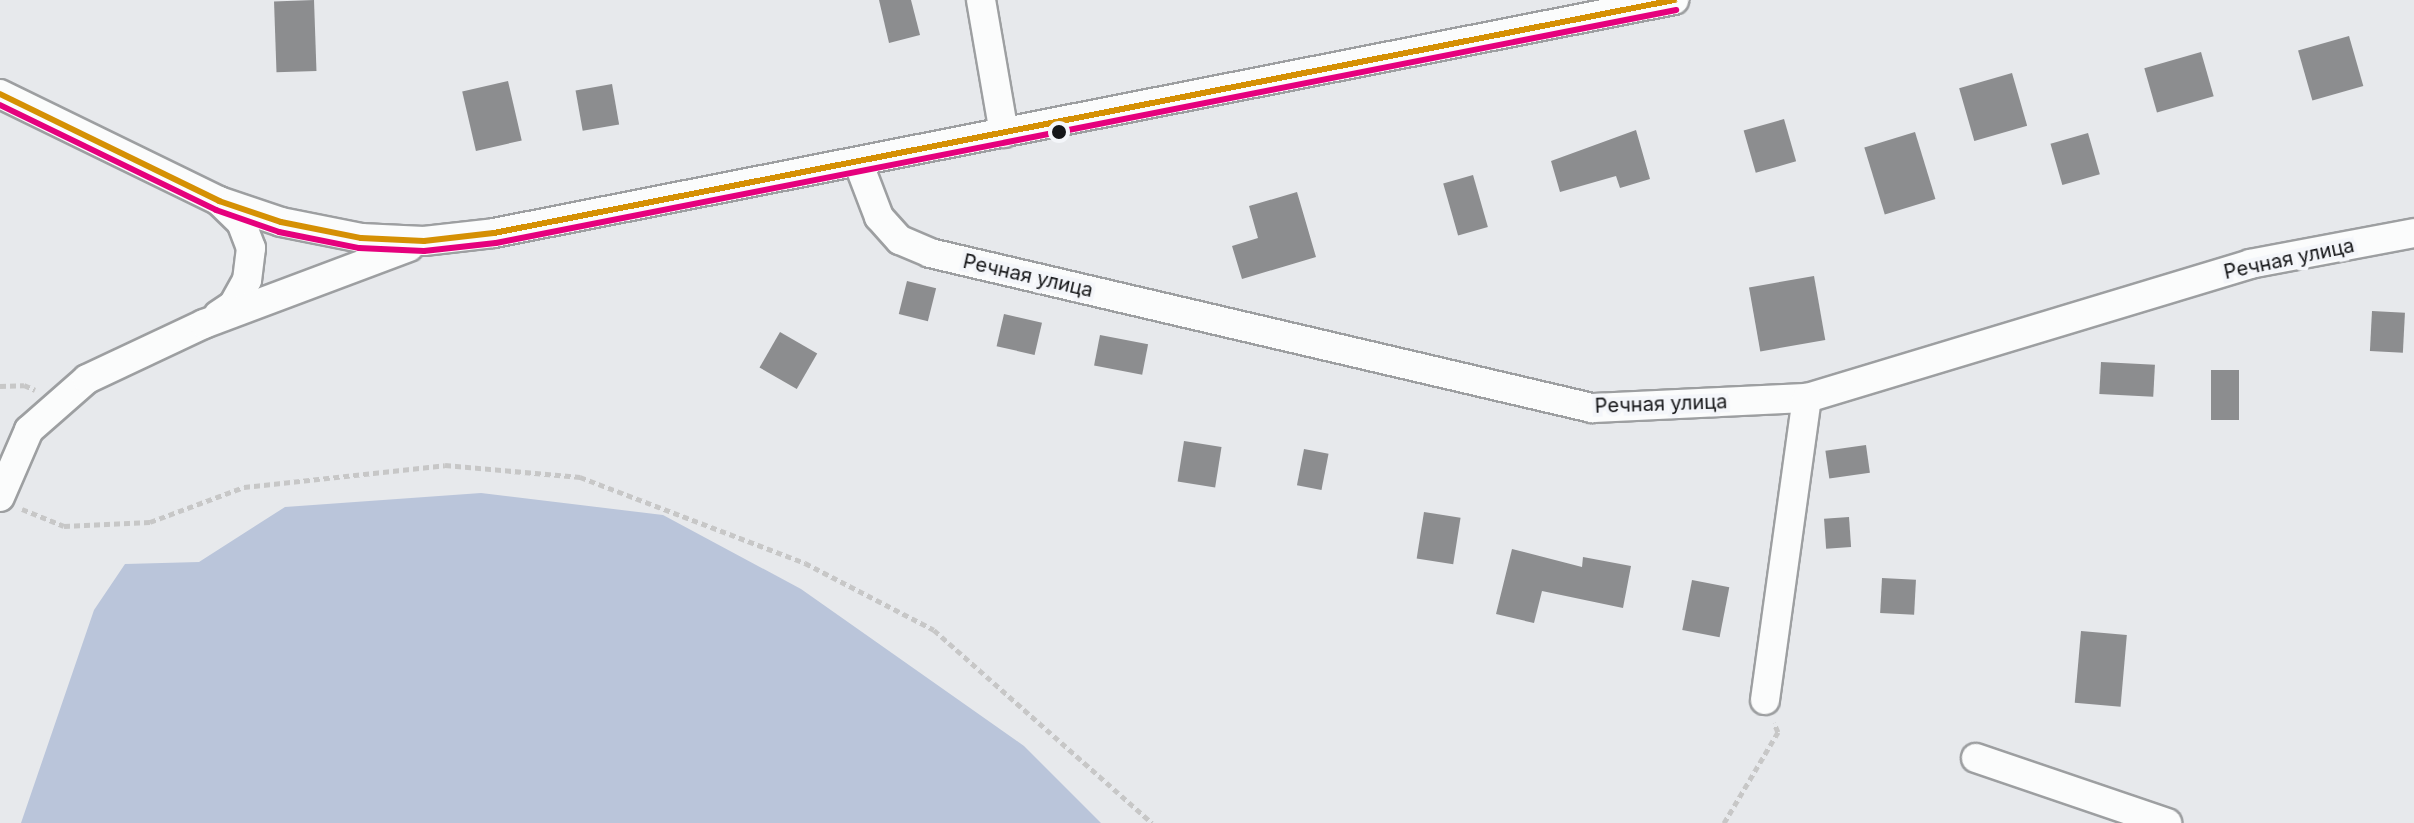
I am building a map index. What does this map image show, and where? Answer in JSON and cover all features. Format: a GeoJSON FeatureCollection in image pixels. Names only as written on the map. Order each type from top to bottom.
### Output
{"type":"FeatureCollection","features":[{"type":"Feature","properties":{"kind":"street"},"geometry":{"type":"LineString","coordinates":[[981,0],[1004,133]]}},
{"type":"Feature","properties":{"kind":"street"},"geometry":{"type":"LineString","coordinates":[[0,94],[219,201],[281,222],[361,238],[424,241],[494,233],[1674,0]]}},
{"type":"Feature","properties":{"kind":"street","name":"Речная улица"},"geometry":{"type":"LineString","coordinates":[[858,162],[879,217],[900,240],[930,253],[1592,408],[1807,398],[2250,264],[2414,233]]}},
{"type":"Feature","properties":{"kind":"street"},"geometry":{"type":"LineString","coordinates":[[204,324],[233,305],[247,280],[251,248],[241,222],[219,201]]}},
{"type":"Feature","properties":{"kind":"street"},"geometry":{"type":"LineString","coordinates":[[6,501],[29,430],[57,401],[127,357],[204,324],[424,241]]}},
{"type":"Feature","properties":{"kind":"street"},"geometry":{"type":"LineString","coordinates":[[1765,700],[1807,398]]}},
{"type":"Feature","properties":{"kind":"street"},"geometry":{"type":"LineString","coordinates":[[1976,758],[2167,823]]}},
{"type":"Feature","properties":{"kind":"path"},"geometry":{"type":"LineString","coordinates":[[6,501],[64,526],[136,522],[244,487],[445,465],[580,477],[805,563],[934,630],[1152,823]]}},
{"type":"Feature","properties":{"kind":"path"},"geometry":{"type":"LineString","coordinates":[[1724,823],[1778,732],[1765,700]]}},
{"type":"Feature","properties":{"kind":"water"},"geometry":{"type":"Polygon","coordinates":[[[481,493],[663,515],[801,589],[1024,746],[1101,823],[21,823],[94,610],[125,564],[199,562],[285,507],[481,493]]]}},
{"type":"Feature","properties":{"kind":"building"},"geometry":{"type":"Polygon","coordinates":[[[314,0],[316,71],[277,72],[274,1],[314,0]]]}},
{"type":"Feature","properties":{"kind":"building"},"geometry":{"type":"Polygon","coordinates":[[[879,0],[911,0],[920,35],[889,43],[879,0]]]}},
{"type":"Feature","properties":{"kind":"building"},"geometry":{"type":"Polygon","coordinates":[[[2349,36],[2363,86],[2312,101],[2298,51],[2349,36]]]}},
{"type":"Feature","properties":{"kind":"building"},"geometry":{"type":"Polygon","coordinates":[[[2201,52],[2214,96],[2157,112],[2144,68],[2201,52]]]}},
{"type":"Feature","properties":{"kind":"building"},"geometry":{"type":"Polygon","coordinates":[[[2012,73],[2027,126],[1974,141],[1959,88],[2012,73]]]}},
{"type":"Feature","properties":{"kind":"building"},"geometry":{"type":"Polygon","coordinates":[[[508,81],[522,140],[476,151],[462,92],[508,81]]]}},
{"type":"Feature","properties":{"kind":"building"},"geometry":{"type":"Polygon","coordinates":[[[612,84],[619,124],[583,131],[576,90],[612,84]]]}},
{"type":"Feature","properties":{"kind":"building"},"geometry":{"type":"Polygon","coordinates":[[[1784,119],[1796,161],[1756,173],[1744,131],[1784,119]]]}},
{"type":"Feature","properties":{"kind":"building"},"geometry":{"type":"Polygon","coordinates":[[[1636,130],[1650,179],[1620,188],[1616,176],[1560,192],[1551,161],[1636,130]]]}},
{"type":"Feature","properties":{"kind":"building"},"geometry":{"type":"Polygon","coordinates":[[[1915,132],[1935,199],[1885,214],[1864,147],[1915,132]]]}},
{"type":"Feature","properties":{"kind":"building"},"geometry":{"type":"Polygon","coordinates":[[[2088,133],[2100,174],[2062,185],[2051,144],[2088,133]]]}},
{"type":"Feature","properties":{"kind":"building"},"geometry":{"type":"Polygon","coordinates":[[[1473,175],[1488,227],[1458,235],[1443,184],[1473,175]]]}},
{"type":"Feature","properties":{"kind":"building"},"geometry":{"type":"Polygon","coordinates":[[[1297,192],[1316,257],[1242,279],[1232,246],[1258,238],[1249,206],[1297,192]]]}},
{"type":"Feature","properties":{"kind":"building"},"geometry":{"type":"Polygon","coordinates":[[[1814,276],[1825,340],[1760,351],[1749,287],[1814,276]]]}},
{"type":"Feature","properties":{"kind":"building"},"geometry":{"type":"Polygon","coordinates":[[[907,281],[936,288],[928,321],[899,314],[907,281]]]}},
{"type":"Feature","properties":{"kind":"building"},"geometry":{"type":"Polygon","coordinates":[[[2372,311],[2405,313],[2403,353],[2370,351],[2372,311]]]}},
{"type":"Feature","properties":{"kind":"building"},"geometry":{"type":"Polygon","coordinates":[[[1004,314],[1042,323],[1035,355],[997,346],[1004,314]]]}},
{"type":"Feature","properties":{"kind":"building"},"geometry":{"type":"Polygon","coordinates":[[[780,332],[817,354],[797,389],[760,368],[780,332]]]}},
{"type":"Feature","properties":{"kind":"building"},"geometry":{"type":"Polygon","coordinates":[[[1100,335],[1148,344],[1142,375],[1094,365],[1100,335]]]}},
{"type":"Feature","properties":{"kind":"building"},"geometry":{"type":"Polygon","coordinates":[[[2101,362],[2155,365],[2153,397],[2099,394],[2101,362]]]}},
{"type":"Feature","properties":{"kind":"building"},"geometry":{"type":"Polygon","coordinates":[[[2211,370],[2239,370],[2239,420],[2211,420],[2211,370]]]}},
{"type":"Feature","properties":{"kind":"building"},"geometry":{"type":"Polygon","coordinates":[[[1184,441],[1222,447],[1215,487],[1178,481],[1184,441]]]}},
{"type":"Feature","properties":{"kind":"building"},"geometry":{"type":"Polygon","coordinates":[[[1866,445],[1870,473],[1829,478],[1825,451],[1866,445]]]}},
{"type":"Feature","properties":{"kind":"building"},"geometry":{"type":"Polygon","coordinates":[[[1304,449],[1329,454],[1321,490],[1297,485],[1304,449]]]}},
{"type":"Feature","properties":{"kind":"building"},"geometry":{"type":"Polygon","coordinates":[[[1424,512],[1461,518],[1453,564],[1417,558],[1424,512]]]}},
{"type":"Feature","properties":{"kind":"building"},"geometry":{"type":"Polygon","coordinates":[[[1849,517],[1851,547],[1826,549],[1824,519],[1849,517]]]}},
{"type":"Feature","properties":{"kind":"building"},"geometry":{"type":"Polygon","coordinates":[[[1512,549],[1582,567],[1583,557],[1631,566],[1623,608],[1542,591],[1534,623],[1496,614],[1512,549]]]}},
{"type":"Feature","properties":{"kind":"building"},"geometry":{"type":"Polygon","coordinates":[[[1882,578],[1916,580],[1914,615],[1880,613],[1882,578]]]}},
{"type":"Feature","properties":{"kind":"building"},"geometry":{"type":"Polygon","coordinates":[[[1692,580],[1729,587],[1720,637],[1682,630],[1692,580]]]}},
{"type":"Feature","properties":{"kind":"building"},"geometry":{"type":"Polygon","coordinates":[[[2081,631],[2127,635],[2121,707],[2075,703],[2081,631]]]}},
{"type":"Feature","properties":{"kind":"transit line"},"geometry":{"type":"LineString","coordinates":[[0,94],[219,201],[281,222],[361,238],[424,241],[494,233],[1674,0]]}},
{"type":"Feature","properties":{"kind":"transit line"},"geometry":{"type":"LineString","coordinates":[[0,105],[216,210],[279,232],[359,248],[424,251],[496,243],[1676,10]]}}]}
